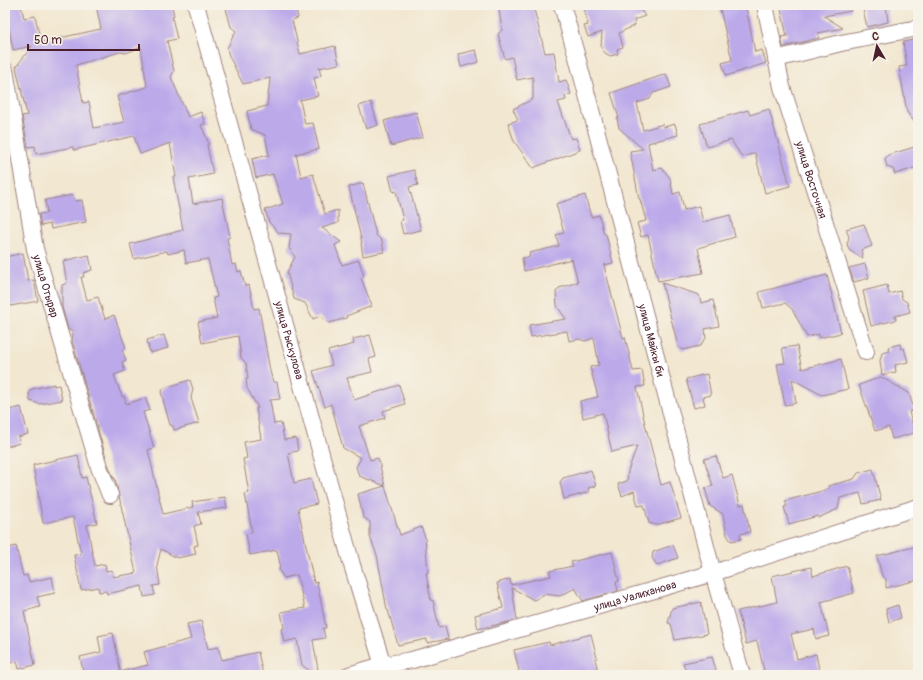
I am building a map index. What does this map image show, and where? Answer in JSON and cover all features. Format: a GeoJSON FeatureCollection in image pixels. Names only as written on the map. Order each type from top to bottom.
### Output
{"type":"FeatureCollection","features":[{"type":"Feature","properties":{"kind":"street","name":"улица Рыскулова"},"geometry":{"type":"LineString","coordinates":[[196,5],[352,565],[384,670]]}},
{"type":"Feature","properties":{"kind":"street","name":"улица Майкы би"},"geometry":{"type":"LineString","coordinates":[[562,5],[578,57],[713,573],[742,675]]}},
{"type":"Feature","properties":{"kind":"street","name":"улица Восточная"},"geometry":{"type":"LineString","coordinates":[[765,5],[782,87],[866,352]]}},
{"type":"Feature","properties":{"kind":"street"},"geometry":{"type":"LineString","coordinates":[[776,59],[841,43],[918,28]]}},
{"type":"Feature","properties":{"kind":"street","name":"улица Отырар"},"geometry":{"type":"LineString","coordinates":[[5,70],[35,249],[99,467],[110,495]]}},
{"type":"Feature","properties":{"kind":"street","name":"улица Уалиханова"},"geometry":{"type":"LineString","coordinates":[[349,675],[384,670],[412,660],[713,573],[918,507]]}},
{"type":"Feature","properties":{"kind":"building"},"geometry":{"type":"Polygon","coordinates":[[[21,5],[24,18],[35,16],[41,42],[101,29],[96,5],[172,5],[174,17],[172,17],[177,39],[167,41],[174,71],[171,77],[188,117],[201,112],[205,124],[201,125],[209,144],[207,145],[213,174],[189,179],[193,204],[222,198],[230,237],[227,238],[232,265],[236,264],[238,272],[241,271],[245,286],[249,285],[254,309],[259,308],[270,371],[273,382],[277,382],[280,399],[270,400],[274,424],[281,423],[284,440],[296,438],[298,451],[288,453],[294,483],[311,479],[317,504],[298,508],[314,583],[317,582],[326,628],[323,628],[325,638],[313,640],[318,670],[310,671],[302,665],[297,639],[284,642],[281,629],[284,628],[281,612],[305,608],[297,575],[284,578],[279,570],[280,564],[277,550],[250,555],[246,534],[252,532],[245,494],[249,493],[243,459],[247,458],[244,442],[261,439],[256,408],[258,408],[247,388],[246,379],[248,379],[246,363],[241,358],[238,336],[202,343],[198,322],[217,318],[213,298],[217,297],[208,259],[186,263],[184,250],[168,254],[167,251],[134,259],[130,244],[183,230],[173,177],[176,177],[170,143],[140,154],[134,136],[74,150],[73,147],[36,154],[35,146],[28,147],[22,116],[27,115],[16,67],[32,46],[13,50],[9,28],[6,27],[5,7],[21,5]],[[141,47],[126,53],[120,52],[76,65],[83,103],[89,102],[94,128],[124,122],[117,96],[147,87],[141,47]]]}},
{"type":"Feature","properties":{"kind":"building"},"geometry":{"type":"Polygon","coordinates":[[[225,5],[295,5],[298,18],[292,20],[300,54],[335,46],[339,64],[319,68],[321,76],[314,78],[318,96],[300,100],[305,124],[313,123],[319,149],[296,154],[301,177],[313,174],[325,214],[338,210],[338,223],[322,228],[341,242],[335,245],[342,265],[359,260],[364,277],[361,278],[372,306],[346,316],[347,318],[329,323],[320,316],[313,319],[305,303],[294,299],[287,272],[295,257],[289,248],[291,234],[279,233],[269,222],[265,210],[283,204],[273,174],[256,178],[252,159],[269,155],[265,135],[251,129],[247,111],[267,106],[270,78],[243,84],[229,56],[227,48],[236,31],[231,27],[225,5]]]}},
{"type":"Feature","properties":{"kind":"building"},"geometry":{"type":"Polygon","coordinates":[[[503,5],[533,5],[545,53],[554,52],[559,82],[566,80],[571,94],[565,96],[566,100],[558,102],[571,139],[576,138],[580,150],[533,168],[514,141],[508,123],[518,120],[513,109],[533,99],[533,77],[517,80],[512,57],[505,59],[498,34],[502,30],[499,10],[503,5]]]}},
{"type":"Feature","properties":{"kind":"building"},"geometry":{"type":"Polygon","coordinates":[[[583,5],[637,5],[645,16],[634,20],[635,25],[619,33],[623,47],[617,49],[618,54],[610,56],[605,53],[601,47],[602,32],[588,37],[584,26],[588,25],[583,5]]]}},
{"type":"Feature","properties":{"kind":"building"},"geometry":{"type":"Polygon","coordinates":[[[719,5],[744,5],[747,12],[755,52],[762,50],[766,63],[726,76],[722,63],[732,60],[719,5]]]}},
{"type":"Feature","properties":{"kind":"building"},"geometry":{"type":"Polygon","coordinates":[[[780,5],[851,5],[851,11],[824,16],[843,28],[818,33],[819,38],[783,47],[781,37],[787,36],[780,5]]]}},
{"type":"Feature","properties":{"kind":"building"},"geometry":{"type":"Polygon","coordinates":[[[862,5],[886,5],[888,22],[867,27],[862,5]]]}},
{"type":"Feature","properties":{"kind":"building"},"geometry":{"type":"Polygon","coordinates":[[[918,39],[918,127],[907,112],[899,67],[907,66],[903,42],[918,39]]]}},
{"type":"Feature","properties":{"kind":"building"},"geometry":{"type":"Polygon","coordinates":[[[476,50],[479,62],[461,67],[458,54],[476,50]]]}},
{"type":"Feature","properties":{"kind":"building"},"geometry":{"type":"Polygon","coordinates":[[[666,74],[671,87],[653,93],[650,99],[637,103],[643,130],[663,124],[664,127],[675,124],[678,135],[648,143],[653,170],[662,168],[670,178],[673,194],[680,192],[684,210],[699,206],[703,222],[730,215],[735,237],[698,248],[703,273],[658,281],[648,235],[641,237],[637,223],[646,221],[639,199],[630,151],[643,149],[619,128],[617,118],[619,118],[611,93],[666,74]]]}},
{"type":"Feature","properties":{"kind":"building"},"geometry":{"type":"Polygon","coordinates":[[[371,102],[378,125],[366,129],[359,106],[371,102]]]}},
{"type":"Feature","properties":{"kind":"building"},"geometry":{"type":"Polygon","coordinates":[[[769,109],[790,186],[765,193],[755,153],[742,157],[731,140],[707,147],[700,124],[748,110],[750,115],[769,109]]]}},
{"type":"Feature","properties":{"kind":"building"},"geometry":{"type":"Polygon","coordinates":[[[416,112],[423,137],[391,146],[384,121],[416,112]]]}},
{"type":"Feature","properties":{"kind":"building"},"geometry":{"type":"Polygon","coordinates":[[[918,146],[918,167],[895,174],[893,169],[887,167],[885,159],[888,155],[918,146]]]}},
{"type":"Feature","properties":{"kind":"building"},"geometry":{"type":"Polygon","coordinates":[[[414,170],[418,185],[409,187],[421,230],[403,234],[400,221],[403,220],[396,191],[393,192],[389,176],[414,170]]]}},
{"type":"Feature","properties":{"kind":"building"},"geometry":{"type":"Polygon","coordinates":[[[363,183],[376,235],[382,241],[384,252],[363,256],[362,243],[349,187],[363,183]]]}},
{"type":"Feature","properties":{"kind":"building"},"geometry":{"type":"Polygon","coordinates":[[[73,195],[75,201],[82,200],[86,222],[51,229],[50,224],[41,226],[39,214],[47,213],[45,200],[73,195]]]}},
{"type":"Feature","properties":{"kind":"building"},"geometry":{"type":"Polygon","coordinates":[[[585,195],[591,217],[599,215],[604,234],[606,234],[613,263],[604,265],[623,338],[625,337],[633,371],[642,370],[645,386],[637,387],[661,485],[670,482],[681,518],[656,525],[649,523],[644,505],[638,506],[634,491],[622,496],[618,484],[627,481],[628,471],[637,446],[612,452],[603,413],[583,418],[580,401],[598,397],[590,367],[599,365],[594,338],[585,341],[579,339],[569,341],[567,331],[531,337],[529,325],[566,319],[557,306],[556,292],[559,288],[578,282],[572,259],[524,271],[522,258],[530,257],[529,253],[559,246],[556,235],[564,233],[556,204],[585,195]]]}},
{"type":"Feature","properties":{"kind":"building"},"geometry":{"type":"Polygon","coordinates":[[[864,224],[872,246],[861,250],[863,259],[849,250],[847,244],[849,237],[846,229],[864,224]]]}},
{"type":"Feature","properties":{"kind":"building"},"geometry":{"type":"Polygon","coordinates":[[[23,253],[28,281],[34,280],[38,301],[5,307],[5,257],[23,253]]]}},
{"type":"Feature","properties":{"kind":"building"},"geometry":{"type":"Polygon","coordinates":[[[89,255],[92,270],[83,273],[84,277],[81,277],[87,300],[98,297],[105,319],[114,315],[126,348],[122,350],[126,360],[122,362],[125,371],[114,375],[122,397],[124,396],[126,404],[145,398],[150,410],[143,412],[154,448],[148,450],[163,514],[193,507],[192,502],[225,497],[227,508],[198,512],[201,524],[194,526],[198,545],[194,546],[196,554],[177,558],[161,549],[157,565],[160,585],[153,586],[155,595],[144,597],[142,586],[107,594],[106,591],[99,592],[98,587],[81,590],[74,555],[81,554],[73,517],[43,523],[33,465],[78,455],[82,478],[86,477],[97,523],[87,525],[95,566],[105,564],[106,571],[112,570],[113,577],[136,573],[115,478],[114,479],[108,464],[72,340],[73,333],[68,329],[62,307],[62,285],[67,283],[63,261],[89,255]]]}},
{"type":"Feature","properties":{"kind":"building"},"geometry":{"type":"Polygon","coordinates":[[[865,264],[869,278],[854,282],[849,268],[865,264]]]}},
{"type":"Feature","properties":{"kind":"building"},"geometry":{"type":"Polygon","coordinates":[[[827,275],[841,333],[819,338],[819,334],[807,337],[792,309],[785,303],[763,308],[759,292],[827,275]]]}},
{"type":"Feature","properties":{"kind":"building"},"geometry":{"type":"Polygon","coordinates":[[[662,283],[699,295],[701,303],[713,300],[719,326],[705,329],[706,338],[700,346],[682,350],[678,346],[662,283]]]}},
{"type":"Feature","properties":{"kind":"building"},"geometry":{"type":"Polygon","coordinates":[[[887,285],[889,294],[900,291],[902,299],[907,302],[910,312],[895,316],[896,320],[871,326],[863,291],[887,285]]]}},
{"type":"Feature","properties":{"kind":"building"},"geometry":{"type":"Polygon","coordinates":[[[164,335],[168,348],[150,353],[147,340],[164,335]]]}},
{"type":"Feature","properties":{"kind":"building"},"geometry":{"type":"Polygon","coordinates":[[[370,335],[376,357],[369,359],[372,372],[347,378],[354,400],[399,385],[405,404],[383,411],[385,418],[359,426],[370,460],[378,458],[385,486],[359,476],[356,467],[361,458],[343,448],[331,404],[325,407],[313,371],[332,365],[328,351],[354,344],[353,339],[370,335]]]}},
{"type":"Feature","properties":{"kind":"building"},"geometry":{"type":"Polygon","coordinates":[[[900,344],[901,349],[904,348],[908,362],[895,365],[896,372],[882,375],[880,361],[882,353],[889,351],[888,347],[900,344]]]}},
{"type":"Feature","properties":{"kind":"building"},"geometry":{"type":"Polygon","coordinates":[[[797,346],[802,369],[841,359],[848,389],[822,395],[792,379],[796,403],[785,405],[777,364],[785,363],[782,348],[797,346]]]}},
{"type":"Feature","properties":{"kind":"building"},"geometry":{"type":"Polygon","coordinates":[[[707,374],[711,395],[703,397],[705,405],[694,408],[686,379],[707,374]]]}},
{"type":"Feature","properties":{"kind":"building"},"geometry":{"type":"Polygon","coordinates":[[[881,377],[909,393],[914,410],[909,412],[915,433],[892,439],[889,427],[875,431],[859,385],[881,377]]]}},
{"type":"Feature","properties":{"kind":"building"},"geometry":{"type":"Polygon","coordinates":[[[190,380],[193,389],[191,398],[199,423],[174,430],[173,426],[170,425],[161,392],[164,388],[190,380]]]}},
{"type":"Feature","properties":{"kind":"building"},"geometry":{"type":"Polygon","coordinates":[[[54,384],[54,386],[59,385],[62,400],[40,404],[30,401],[29,393],[32,389],[54,384]]]}},
{"type":"Feature","properties":{"kind":"building"},"geometry":{"type":"Polygon","coordinates":[[[21,407],[28,434],[18,437],[20,443],[5,447],[5,411],[21,407]]]}},
{"type":"Feature","properties":{"kind":"building"},"geometry":{"type":"Polygon","coordinates":[[[716,456],[723,478],[732,475],[740,505],[744,504],[750,532],[740,534],[741,539],[731,541],[727,535],[723,514],[710,506],[705,488],[713,486],[704,459],[716,456]]]}},
{"type":"Feature","properties":{"kind":"building"},"geometry":{"type":"Polygon","coordinates":[[[873,469],[881,500],[863,504],[860,493],[840,498],[838,509],[818,518],[818,516],[789,524],[784,507],[787,506],[785,501],[822,491],[829,488],[828,486],[854,479],[858,473],[873,469]]]}},
{"type":"Feature","properties":{"kind":"building"},"geometry":{"type":"Polygon","coordinates":[[[591,470],[596,486],[588,488],[589,492],[564,499],[560,482],[563,478],[591,470]]]}},
{"type":"Feature","properties":{"kind":"building"},"geometry":{"type":"Polygon","coordinates":[[[385,486],[400,535],[421,527],[425,537],[428,573],[426,573],[431,601],[433,600],[439,628],[445,626],[448,639],[427,643],[427,639],[398,645],[387,610],[377,555],[370,537],[370,522],[363,517],[358,494],[385,486]]]}},
{"type":"Feature","properties":{"kind":"building"},"geometry":{"type":"Polygon","coordinates":[[[673,545],[678,558],[657,565],[652,558],[653,552],[673,545]]]}},
{"type":"Feature","properties":{"kind":"building"},"geometry":{"type":"Polygon","coordinates":[[[16,546],[23,576],[27,575],[29,582],[52,577],[55,593],[37,597],[40,607],[24,611],[35,665],[19,669],[17,661],[10,663],[5,645],[5,549],[16,546]]]}},
{"type":"Feature","properties":{"kind":"building"},"geometry":{"type":"Polygon","coordinates":[[[918,546],[918,580],[886,588],[886,579],[882,576],[877,556],[918,546]]]}},
{"type":"Feature","properties":{"kind":"building"},"geometry":{"type":"Polygon","coordinates":[[[612,552],[619,581],[616,582],[618,591],[583,601],[575,588],[560,596],[544,594],[534,600],[512,588],[517,620],[478,629],[475,615],[503,608],[497,583],[510,579],[511,585],[551,576],[549,571],[573,566],[571,562],[612,552]]]}},
{"type":"Feature","properties":{"kind":"building"},"geometry":{"type":"Polygon","coordinates":[[[847,566],[854,593],[821,602],[829,636],[816,639],[814,629],[791,634],[797,659],[816,654],[820,675],[765,675],[757,641],[746,644],[738,611],[777,602],[772,576],[811,567],[813,576],[847,566]]]}},
{"type":"Feature","properties":{"kind":"building"},"geometry":{"type":"Polygon","coordinates":[[[701,602],[707,634],[675,640],[671,624],[668,623],[672,608],[701,602]]]}},
{"type":"Feature","properties":{"kind":"building"},"geometry":{"type":"Polygon","coordinates":[[[898,605],[901,618],[889,622],[886,609],[898,605]]]}},
{"type":"Feature","properties":{"kind":"building"},"geometry":{"type":"Polygon","coordinates":[[[201,621],[208,649],[218,647],[222,660],[258,652],[263,675],[124,675],[123,671],[148,665],[144,652],[191,639],[187,624],[201,621]]]}},
{"type":"Feature","properties":{"kind":"building"},"geometry":{"type":"Polygon","coordinates":[[[113,633],[121,675],[84,675],[80,657],[101,652],[98,636],[113,633]]]}},
{"type":"Feature","properties":{"kind":"building"},"geometry":{"type":"Polygon","coordinates":[[[591,634],[597,658],[595,659],[599,675],[574,675],[573,671],[556,675],[520,675],[514,650],[549,642],[550,645],[591,634]]]}},
{"type":"Feature","properties":{"kind":"building"},"geometry":{"type":"Polygon","coordinates":[[[712,657],[716,670],[712,671],[713,675],[687,675],[683,663],[712,657]]]}}]}
